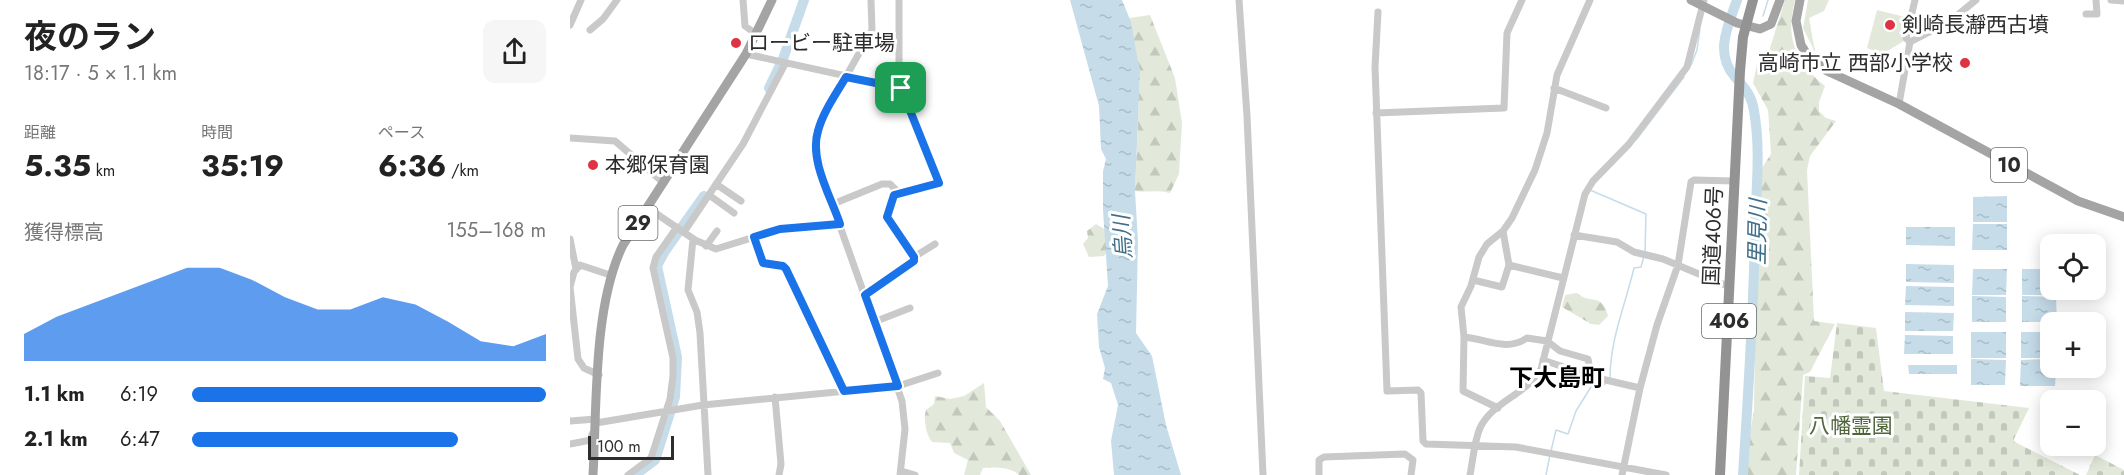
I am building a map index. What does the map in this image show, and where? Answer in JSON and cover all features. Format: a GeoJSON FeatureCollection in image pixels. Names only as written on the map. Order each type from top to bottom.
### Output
{"type":"FeatureCollection","features":[{"type":"Feature","properties":{"kind":"highway","name":"国道406号"},"geometry":{"type":"LineString","coordinates":[[1720,475],[1740,74],[1740,24],[1753,0]]}},
{"type":"Feature","properties":{"kind":"main road","name":"29"},"geometry":{"type":"LineString","coordinates":[[593,475],[603,311],[610,275],[623,245],[746,54],[772,0]]}},
{"type":"Feature","properties":{"kind":"main road"},"geometry":{"type":"LineString","coordinates":[[1691,0],[1703,3],[1740,24],[1766,28],[1776,15],[1780,0]]}},
{"type":"Feature","properties":{"kind":"main road","name":"10"},"geometry":{"type":"LineString","coordinates":[[1800,0],[1797,34],[1808,56],[1827,71],[1899,104],[2078,201],[2124,217]]}},
{"type":"Feature","properties":{"kind":"street"},"geometry":{"type":"LineString","coordinates":[[570,25],[582,0]]}},
{"type":"Feature","properties":{"kind":"street"},"geometry":{"type":"LineString","coordinates":[[590,30],[603,19],[617,0]]}},
{"type":"Feature","properties":{"kind":"street"},"geometry":{"type":"LineString","coordinates":[[743,0],[745,26],[756,34]]}},
{"type":"Feature","properties":{"kind":"street"},"geometry":{"type":"LineString","coordinates":[[871,0],[872,30],[817,133],[820,170],[898,386],[905,429],[900,473],[915,475]]}},
{"type":"Feature","properties":{"kind":"street"},"geometry":{"type":"LineString","coordinates":[[898,0],[899,87],[939,183],[894,195],[887,217],[914,257]]}},
{"type":"Feature","properties":{"kind":"street"},"geometry":{"type":"LineString","coordinates":[[1239,0],[1247,116],[1263,475]]}},
{"type":"Feature","properties":{"kind":"street"},"geometry":{"type":"LineString","coordinates":[[1376,113],[1504,108],[1507,33],[1522,0]]}},
{"type":"Feature","properties":{"kind":"street"},"geometry":{"type":"LineString","coordinates":[[1498,408],[1463,391],[1464,337],[1461,307],[1473,280],[1476,264],[1484,249],[1503,231],[1519,206],[1535,171],[1546,133],[1554,88],[1590,0]]}},
{"type":"Feature","properties":{"kind":"street"},"geometry":{"type":"LineString","coordinates":[[1910,42],[1906,38],[1915,0]]}},
{"type":"Feature","properties":{"kind":"street"},"geometry":{"type":"LineString","coordinates":[[1910,42],[1949,22],[1976,0]]}},
{"type":"Feature","properties":{"kind":"street"},"geometry":{"type":"LineString","coordinates":[[2086,14],[2097,14],[2096,0]]}},
{"type":"Feature","properties":{"kind":"street"},"geometry":{"type":"LineString","coordinates":[[2111,0],[2124,1]]}},
{"type":"Feature","properties":{"kind":"street"},"geometry":{"type":"LineString","coordinates":[[1470,475],[1480,428],[1498,408],[1530,384],[1541,369],[1584,194],[1593,181],[1629,144],[1687,66],[1693,51],[1703,3]]}},
{"type":"Feature","properties":{"kind":"street"},"geometry":{"type":"LineString","coordinates":[[1378,12],[1375,67],[1376,113],[1387,391],[1418,390],[1421,393],[1423,441],[1426,444],[1516,447],[1666,475]]}},
{"type":"Feature","properties":{"kind":"street"},"geometry":{"type":"LineString","coordinates":[[1899,104],[1910,42]]}},
{"type":"Feature","properties":{"kind":"street"},"geometry":{"type":"LineString","coordinates":[[746,54],[899,87]]}},
{"type":"Feature","properties":{"kind":"street"},"geometry":{"type":"LineString","coordinates":[[628,475],[651,458],[670,399],[673,358],[653,268],[656,257],[709,195],[752,128],[782,63]]}},
{"type":"Feature","properties":{"kind":"street"},"geometry":{"type":"LineString","coordinates":[[1554,88],[1606,108]]}},
{"type":"Feature","properties":{"kind":"street"},"geometry":{"type":"LineString","coordinates":[[570,138],[615,141],[664,183]]}},
{"type":"Feature","properties":{"kind":"street"},"geometry":{"type":"LineString","coordinates":[[1622,475],[1640,388],[1657,325],[1678,265],[1692,180],[1734,181]]}},
{"type":"Feature","properties":{"kind":"street"},"geometry":{"type":"LineString","coordinates":[[716,184],[741,201]]}},
{"type":"Feature","properties":{"kind":"street"},"geometry":{"type":"LineString","coordinates":[[833,204],[882,184],[890,184],[899,193]]}},
{"type":"Feature","properties":{"kind":"street"},"geometry":{"type":"LineString","coordinates":[[709,195],[734,213]]}},
{"type":"Feature","properties":{"kind":"street"},"geometry":{"type":"LineString","coordinates":[[648,208],[693,239],[706,246],[719,248],[780,229],[840,224]]}},
{"type":"Feature","properties":{"kind":"street"},"geometry":{"type":"LineString","coordinates":[[706,246],[717,231]]}},
{"type":"Feature","properties":{"kind":"street"},"geometry":{"type":"LineString","coordinates":[[1473,280],[1502,287],[1509,265],[1503,231]]}},
{"type":"Feature","properties":{"kind":"street"},"geometry":{"type":"LineString","coordinates":[[1574,235],[1617,242],[1634,252],[1678,265],[1730,287]]}},
{"type":"Feature","properties":{"kind":"street"},"geometry":{"type":"LineString","coordinates":[[754,237],[763,263],[783,266],[786,269],[844,391]]}},
{"type":"Feature","properties":{"kind":"street"},"geometry":{"type":"LineString","coordinates":[[570,239],[576,269]]}},
{"type":"Feature","properties":{"kind":"street"},"geometry":{"type":"LineString","coordinates":[[693,239],[688,290],[697,312],[700,333],[708,475]]}},
{"type":"Feature","properties":{"kind":"street"},"geometry":{"type":"LineString","coordinates":[[865,295],[912,263],[914,257],[935,244]]}},
{"type":"Feature","properties":{"kind":"street"},"geometry":{"type":"LineString","coordinates":[[599,375],[584,368],[578,359],[570,287],[576,269],[580,265],[610,275]]}},
{"type":"Feature","properties":{"kind":"street"},"geometry":{"type":"LineString","coordinates":[[1509,265],[1563,278]]}},
{"type":"Feature","properties":{"kind":"street"},"geometry":{"type":"LineString","coordinates":[[874,322],[910,308]]}},
{"type":"Feature","properties":{"kind":"street"},"geometry":{"type":"LineString","coordinates":[[1464,337],[1481,339],[1497,345],[1518,344],[1527,338],[1547,341],[1560,351],[1588,359],[1590,370],[1595,377]]}},
{"type":"Feature","properties":{"kind":"street"},"geometry":{"type":"LineString","coordinates":[[1543,360],[1595,377],[1640,388]]}},
{"type":"Feature","properties":{"kind":"street"},"geometry":{"type":"LineString","coordinates":[[570,421],[595,420],[775,397],[898,386],[938,373]]}},
{"type":"Feature","properties":{"kind":"street"},"geometry":{"type":"LineString","coordinates":[[775,397],[781,464],[779,475]]}},
{"type":"Feature","properties":{"kind":"street"},"geometry":{"type":"LineString","coordinates":[[570,444],[591,440],[595,420]]}},
{"type":"Feature","properties":{"kind":"street"},"geometry":{"type":"LineString","coordinates":[[1319,475],[1319,460],[1324,457],[1405,454],[1413,460],[1411,475]]}},
{"type":"Feature","properties":{"kind":"green space"},"geometry":{"type":"Polygon","coordinates":[[[1785,0],[1795,0],[1791,26],[1795,48],[1806,68],[1825,86],[1819,102],[1819,111],[1826,118],[1836,121],[1810,156],[1807,170],[1814,321],[1835,324],[1810,372],[1803,375],[1796,475],[1743,475],[1754,410],[1757,221],[1762,168],[1771,154],[1768,110],[1753,83],[1758,60],[1765,64],[1785,0]]]}},
{"type":"Feature","properties":{"kind":"green space"},"geometry":{"type":"Polygon","coordinates":[[[1808,0],[1829,0],[1824,11],[1809,18],[1815,52],[1803,28],[1808,0]]]}},
{"type":"Feature","properties":{"kind":"green space","name":"剣崎長瀞西古墳"},"geometry":{"type":"Polygon","coordinates":[[[1877,10],[1909,18],[1904,41],[1882,54],[1867,48],[1877,10]]]}},
{"type":"Feature","properties":{"kind":"green space"},"geometry":{"type":"Polygon","coordinates":[[[1150,15],[1175,78],[1182,123],[1179,174],[1170,193],[1135,191],[1140,72],[1129,18],[1150,15]]]}},
{"type":"Feature","properties":{"kind":"green space"},"geometry":{"type":"Polygon","coordinates":[[[1096,224],[1106,230],[1107,252],[1104,256],[1089,257],[1083,244],[1088,238],[1087,231],[1096,224]]]}},
{"type":"Feature","properties":{"kind":"green space"},"geometry":{"type":"Polygon","coordinates":[[[1577,293],[1602,304],[1608,316],[1599,325],[1591,324],[1562,307],[1565,295],[1577,293]]]}},
{"type":"Feature","properties":{"kind":"green space","name":"八幡霊園"},"geometry":{"type":"Polygon","coordinates":[[[1837,323],[1876,328],[1884,391],[2029,408],[2013,441],[2080,475],[1799,475],[1805,376],[1830,378],[1837,323]]]}},
{"type":"Feature","properties":{"kind":"green space"},"geometry":{"type":"Polygon","coordinates":[[[984,383],[986,407],[1000,421],[1031,475],[1019,475],[1007,469],[983,468],[980,475],[964,475],[968,460],[954,453],[950,443],[932,442],[930,439],[925,413],[934,404],[935,396],[950,399],[964,396],[984,383]]]}},
{"type":"Feature","properties":{"kind":"green space"},"geometry":{"type":"Polygon","coordinates":[[[2095,456],[2124,470],[2124,475],[2086,475],[2095,456]]]}},
{"type":"Feature","properties":{"kind":"water","name":"烏川"},"geometry":{"type":"Polygon","coordinates":[[[1070,0],[1122,0],[1131,22],[1140,72],[1135,191],[1138,241],[1136,333],[1152,356],[1166,425],[1181,475],[1114,475],[1111,441],[1118,405],[1111,383],[1103,379],[1105,368],[1099,347],[1097,314],[1108,286],[1103,210],[1103,171],[1106,159],[1101,149],[1099,106],[1070,0]]]}},
{"type":"Feature","properties":{"kind":"water"},"geometry":{"type":"Polygon","coordinates":[[[2007,196],[2007,222],[1973,222],[1973,197],[2007,196]]]}},
{"type":"Feature","properties":{"kind":"water"},"geometry":{"type":"Polygon","coordinates":[[[1973,224],[2007,224],[2007,250],[1972,250],[1973,224]]]}},
{"type":"Feature","properties":{"kind":"water"},"geometry":{"type":"Polygon","coordinates":[[[1906,227],[1955,227],[1955,246],[1906,245],[1906,227]]]}},
{"type":"Feature","properties":{"kind":"water"},"geometry":{"type":"Polygon","coordinates":[[[1906,264],[1954,265],[1954,283],[1906,282],[1906,264]]]}},
{"type":"Feature","properties":{"kind":"water"},"geometry":{"type":"Polygon","coordinates":[[[1973,269],[2007,269],[2006,295],[1972,295],[1973,269]]]}},
{"type":"Feature","properties":{"kind":"water"},"geometry":{"type":"Polygon","coordinates":[[[2022,269],[2040,269],[2040,295],[2022,295],[2022,269]]]}},
{"type":"Feature","properties":{"kind":"water"},"geometry":{"type":"Polygon","coordinates":[[[1906,286],[1954,287],[1954,306],[1905,305],[1906,286]]]}},
{"type":"Feature","properties":{"kind":"water"},"geometry":{"type":"Polygon","coordinates":[[[1972,296],[2006,297],[2006,322],[1972,322],[1972,296]]]}},
{"type":"Feature","properties":{"kind":"water"},"geometry":{"type":"Polygon","coordinates":[[[2022,296],[2040,297],[2040,300],[2056,300],[2057,312],[2040,312],[2040,322],[2022,322],[2022,296]]]}},
{"type":"Feature","properties":{"kind":"water"},"geometry":{"type":"Polygon","coordinates":[[[1905,312],[1954,313],[1953,331],[1905,331],[1905,312]]]}},
{"type":"Feature","properties":{"kind":"water"},"geometry":{"type":"Polygon","coordinates":[[[1971,332],[2006,332],[2006,358],[1971,358],[1971,332]]]}},
{"type":"Feature","properties":{"kind":"water"},"geometry":{"type":"Polygon","coordinates":[[[2021,332],[2040,332],[2040,358],[2021,358],[2021,332]]]}},
{"type":"Feature","properties":{"kind":"water"},"geometry":{"type":"Polygon","coordinates":[[[1905,335],[1953,336],[1953,354],[1904,354],[1905,335]]]}},
{"type":"Feature","properties":{"kind":"water"},"geometry":{"type":"Polygon","coordinates":[[[1971,359],[2006,360],[2005,385],[1971,385],[1971,359]]]}},
{"type":"Feature","properties":{"kind":"water"},"geometry":{"type":"Polygon","coordinates":[[[2040,359],[2040,378],[2055,378],[2055,386],[2020,386],[2021,360],[2040,359]]]}},
{"type":"Feature","properties":{"kind":"water"},"geometry":{"type":"Polygon","coordinates":[[[1908,365],[1957,365],[1957,374],[1909,374],[1908,365]]]}},
{"type":"Feature","properties":{"kind":"waterway"},"geometry":{"type":"LineString","coordinates":[[769,88],[783,59],[804,0]]}},
{"type":"Feature","properties":{"kind":"waterway","name":"里見川"},"geometry":{"type":"LineString","coordinates":[[1737,0],[1725,39],[1725,58],[1729,68],[1752,101],[1758,155],[1752,322],[1743,475]]}},
{"type":"Feature","properties":{"kind":"waterway"},"geometry":{"type":"LineString","coordinates":[[1763,16],[1768,0]]}},
{"type":"Feature","properties":{"kind":"waterway"},"geometry":{"type":"LineString","coordinates":[[1691,65],[1697,50],[1700,29]]}},
{"type":"Feature","properties":{"kind":"waterway"},"geometry":{"type":"LineString","coordinates":[[1636,140],[1684,77]]}},
{"type":"Feature","properties":{"kind":"waterway"},"geometry":{"type":"LineString","coordinates":[[1590,190],[1646,214],[1645,252]]}},
{"type":"Feature","properties":{"kind":"waterway"},"geometry":{"type":"LineString","coordinates":[[635,475],[655,460],[675,397],[677,357],[657,266],[704,196]]}},
{"type":"Feature","properties":{"kind":"waterway"},"geometry":{"type":"LineString","coordinates":[[1610,379],[1612,350],[1634,268],[1641,267],[1644,256]]}},
{"type":"Feature","properties":{"kind":"waterway"},"geometry":{"type":"LineString","coordinates":[[1551,451],[1556,430],[1568,434],[1576,411],[1594,382],[1604,385],[1607,382]]}},
{"type":"Feature","properties":{"kind":"waterway"},"geometry":{"type":"LineString","coordinates":[[1546,475],[1550,455]]}},
{"type":"Feature","properties":{"kind":"place","name":"剣崎長瀞西古墳"},"geometry":{"type":"Point","coordinates":[1890,25]}},
{"type":"Feature","properties":{"kind":"place","name":"ロービー駐車場"},"geometry":{"type":"Point","coordinates":[736,43]}},
{"type":"Feature","properties":{"kind":"place","name":"高崎市立 西部小学校"},"geometry":{"type":"Point","coordinates":[1965,63]}},
{"type":"Feature","properties":{"kind":"place","name":"本郷保育園"},"geometry":{"type":"Point","coordinates":[593,165]}},
{"type":"Feature","properties":{"kind":"district","name":"下大島町"},"geometry":{"type":"Point","coordinates":[1557,377]}},
{"type":"Feature","properties":{"kind":"route"},"geometry":{"type":"LineString","coordinates":[[846,77],[901,88],[939,183],[894,195],[887,217],[890,225],[914,257],[914,261],[865,295],[898,386],[844,391],[786,269],[783,266],[763,263],[754,237],[780,229],[840,224],[820,170],[816,141],[819,126],[846,77]]}}]}
